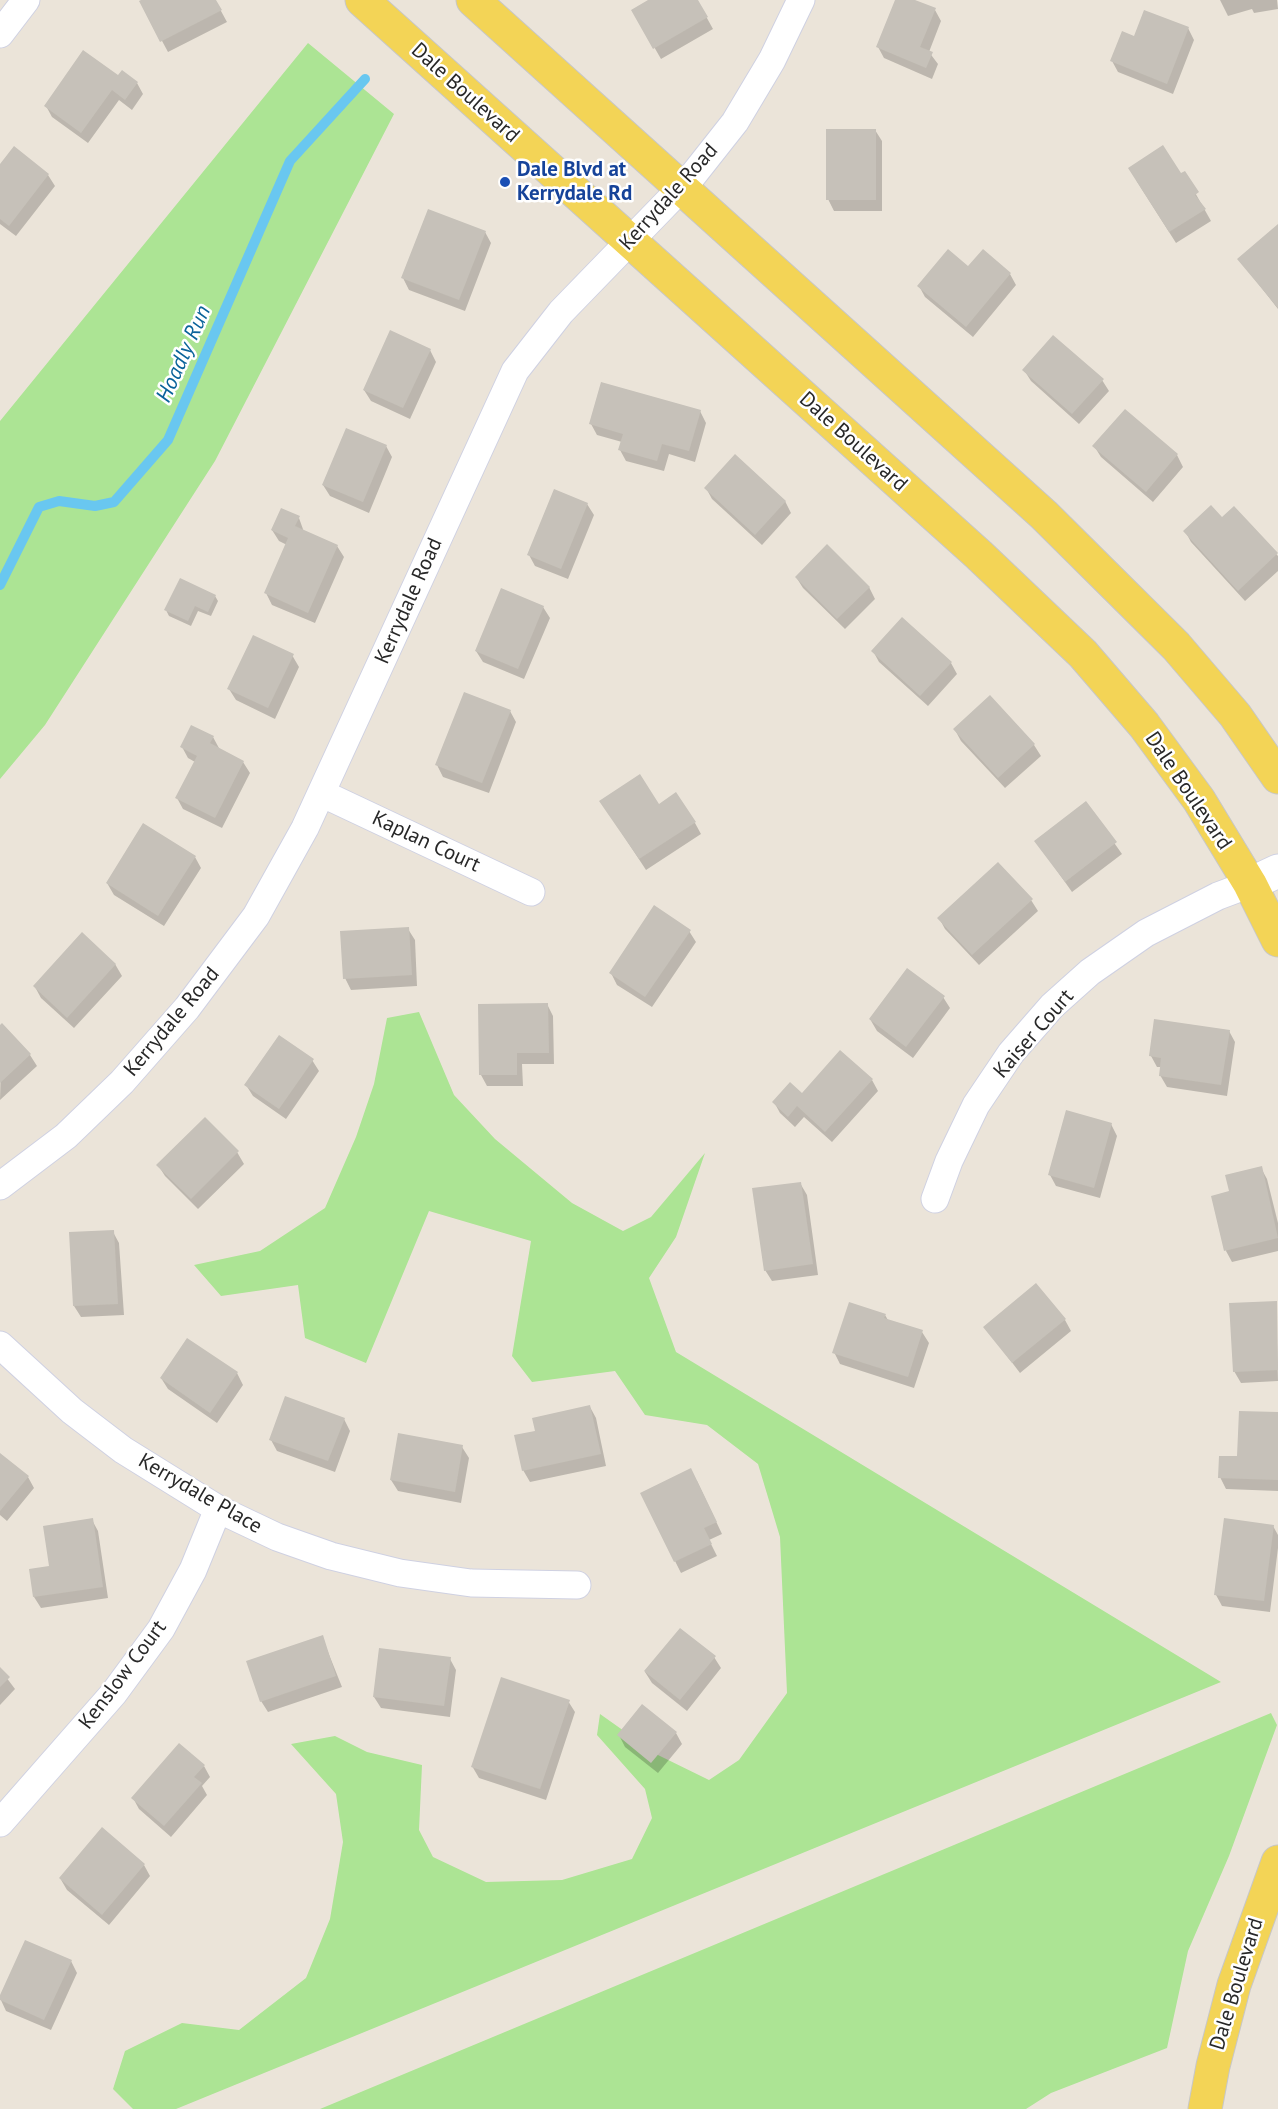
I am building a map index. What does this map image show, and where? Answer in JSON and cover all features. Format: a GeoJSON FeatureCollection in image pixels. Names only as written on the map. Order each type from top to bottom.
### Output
{"type":"FeatureCollection","features":[{"type":"Feature","properties":{"kind":"main road","name":"Dale Boulevard"},"geometry":{"type":"LineString","coordinates":[[362,0],[979,555],[1083,654],[1151,734],[1199,800],[1264,878],[1278,940]]}},
{"type":"Feature","properties":{"kind":"main road"},"geometry":{"type":"LineString","coordinates":[[473,0],[1052,523],[1176,646],[1235,715],[1278,777]]}},
{"type":"Feature","properties":{"kind":"main road","name":"Dale Boulevard"},"geometry":{"type":"LineString","coordinates":[[1204,2109],[1234,1985],[1278,1862]]}},
{"type":"Feature","properties":{"kind":"street"},"geometry":{"type":"LineString","coordinates":[[0,34],[27,0]]}},
{"type":"Feature","properties":{"kind":"street","name":"Kerrydale Road"},"geometry":{"type":"LineString","coordinates":[[0,1186],[66,1136],[122,1082],[187,1008],[256,916],[321,793],[515,371],[561,312],[680,188],[735,122],[772,60],[801,0]]}},
{"type":"Feature","properties":{"kind":"street","name":"Kaplan Court"},"geometry":{"type":"LineString","coordinates":[[321,793],[531,892]]}},
{"type":"Feature","properties":{"kind":"street","name":"Kaiser Court"},"geometry":{"type":"LineString","coordinates":[[935,1199],[949,1161],[976,1105],[1011,1053],[1052,1006],[1090,972],[1146,933],[1218,896],[1264,878]]}},
{"type":"Feature","properties":{"kind":"street","name":"Kerrydale Place"},"geometry":{"type":"LineString","coordinates":[[0,1345],[72,1411],[123,1450],[218,1509],[299,1545],[400,1574],[471,1583],[577,1586]]}},
{"type":"Feature","properties":{"kind":"street","name":"Kenslow Court"},"geometry":{"type":"LineString","coordinates":[[0,1823],[114,1692],[161,1629],[194,1570],[218,1509]]}},
{"type":"Feature","properties":{"kind":"green space"},"geometry":{"type":"Polygon","coordinates":[[[308,43],[394,114],[215,461],[45,725],[0,779],[0,421],[308,43]]]}},
{"type":"Feature","properties":{"kind":"green space"},"geometry":{"type":"Polygon","coordinates":[[[419,1012],[454,1095],[495,1139],[572,1203],[623,1231],[651,1217],[705,1153],[676,1237],[649,1278],[676,1352],[1221,1682],[176,2109],[133,2109],[113,2089],[125,2051],[182,2023],[239,2030],[306,1978],[330,1919],[343,1842],[336,1794],[291,1744],[335,1736],[367,1752],[422,1765],[419,1830],[433,1857],[486,1882],[562,1880],[632,1859],[652,1818],[645,1789],[597,1735],[600,1714],[658,1755],[709,1780],[739,1760],[787,1693],[780,1537],[758,1464],[707,1425],[645,1415],[615,1371],[532,1382],[512,1356],[531,1241],[429,1211],[366,1363],[305,1338],[298,1285],[221,1296],[194,1265],[260,1251],[325,1208],[356,1137],[374,1084],[387,1018],[419,1012]]]}},
{"type":"Feature","properties":{"kind":"green space"},"geometry":{"type":"Polygon","coordinates":[[[1271,1713],[1277,1725],[1229,1856],[1188,1951],[1167,2048],[1051,2093],[1026,2109],[320,2109],[1271,1713]]]}},
{"type":"Feature","properties":{"kind":"building"},"geometry":{"type":"Polygon","coordinates":[[[216,0],[222,10],[160,42],[139,1],[216,0]]]}},
{"type":"Feature","properties":{"kind":"building"},"geometry":{"type":"Polygon","coordinates":[[[648,0],[698,0],[708,17],[653,49],[631,10],[648,0]]]}},
{"type":"Feature","properties":{"kind":"building"},"geometry":{"type":"Polygon","coordinates":[[[895,0],[915,0],[936,8],[920,47],[933,52],[926,68],[876,47],[895,0]]]}},
{"type":"Feature","properties":{"kind":"building"},"geometry":{"type":"Polygon","coordinates":[[[1144,10],[1189,27],[1167,84],[1110,61],[1122,31],[1134,36],[1144,10]]]}},
{"type":"Feature","properties":{"kind":"building"},"geometry":{"type":"Polygon","coordinates":[[[83,50],[118,75],[122,70],[138,82],[125,100],[112,90],[81,133],[44,106],[83,50]]]}},
{"type":"Feature","properties":{"kind":"building"},"geometry":{"type":"Polygon","coordinates":[[[826,129],[876,129],[876,200],[826,200],[826,129]]]}},
{"type":"Feature","properties":{"kind":"building"},"geometry":{"type":"Polygon","coordinates":[[[1163,145],[1181,173],[1185,171],[1199,192],[1195,195],[1206,209],[1169,232],[1128,168],[1163,145]]]}},
{"type":"Feature","properties":{"kind":"building"},"geometry":{"type":"Polygon","coordinates":[[[14,146],[49,174],[9,226],[0,219],[0,164],[14,146]]]}},
{"type":"Feature","properties":{"kind":"building"},"geometry":{"type":"Polygon","coordinates":[[[428,209],[486,231],[459,300],[401,278],[428,209]]]}},
{"type":"Feature","properties":{"kind":"building"},"geometry":{"type":"Polygon","coordinates":[[[1278,224],[1278,308],[1237,259],[1278,224]]]}},
{"type":"Feature","properties":{"kind":"building"},"geometry":{"type":"Polygon","coordinates":[[[948,249],[968,266],[983,249],[1011,273],[966,327],[917,286],[948,249]]]}},
{"type":"Feature","properties":{"kind":"building"},"geometry":{"type":"Polygon","coordinates":[[[390,330],[431,349],[403,408],[363,390],[390,330]]]}},
{"type":"Feature","properties":{"kind":"building"},"geometry":{"type":"Polygon","coordinates":[[[1053,335],[1104,379],[1072,414],[1022,370],[1053,335]]]}},
{"type":"Feature","properties":{"kind":"building"},"geometry":{"type":"Polygon","coordinates":[[[601,382],[701,410],[689,451],[662,444],[657,461],[618,450],[623,434],[589,424],[601,382]]]}},
{"type":"Feature","properties":{"kind":"building"},"geometry":{"type":"Polygon","coordinates":[[[1125,409],[1178,454],[1146,492],[1092,446],[1125,409]]]}},
{"type":"Feature","properties":{"kind":"building"},"geometry":{"type":"Polygon","coordinates":[[[346,428],[387,445],[363,502],[322,485],[346,428]]]}},
{"type":"Feature","properties":{"kind":"building"},"geometry":{"type":"Polygon","coordinates":[[[735,454],[786,501],[755,535],[704,488],[735,454]]]}},
{"type":"Feature","properties":{"kind":"building"},"geometry":{"type":"Polygon","coordinates":[[[554,489],[588,503],[561,569],[527,555],[554,489]]]}},
{"type":"Feature","properties":{"kind":"building"},"geometry":{"type":"Polygon","coordinates":[[[1211,505],[1222,517],[1234,506],[1278,553],[1238,591],[1183,531],[1211,505]]]}},
{"type":"Feature","properties":{"kind":"building"},"geometry":{"type":"Polygon","coordinates":[[[281,508],[300,516],[295,526],[338,545],[308,613],[264,593],[288,538],[271,530],[281,508]]]}},
{"type":"Feature","properties":{"kind":"building"},"geometry":{"type":"Polygon","coordinates":[[[827,544],[870,587],[837,619],[795,577],[827,544]]]}},
{"type":"Feature","properties":{"kind":"building"},"geometry":{"type":"Polygon","coordinates":[[[180,578],[216,595],[208,612],[195,606],[188,621],[164,610],[180,578]]]}},
{"type":"Feature","properties":{"kind":"building"},"geometry":{"type":"Polygon","coordinates":[[[501,588],[544,606],[518,669],[475,651],[501,588]]]}},
{"type":"Feature","properties":{"kind":"building"},"geometry":{"type":"Polygon","coordinates":[[[902,617],[952,662],[920,696],[871,651],[902,617]]]}},
{"type":"Feature","properties":{"kind":"building"},"geometry":{"type":"Polygon","coordinates":[[[253,635],[294,654],[268,708],[227,689],[253,635]]]}},
{"type":"Feature","properties":{"kind":"building"},"geometry":{"type":"Polygon","coordinates":[[[464,692],[511,710],[482,783],[435,765],[464,692]]]}},
{"type":"Feature","properties":{"kind":"building"},"geometry":{"type":"Polygon","coordinates":[[[990,695],[1035,744],[998,778],[953,729],[990,695]]]}},
{"type":"Feature","properties":{"kind":"building"},"geometry":{"type":"Polygon","coordinates":[[[191,725],[214,736],[210,743],[244,761],[215,818],[175,798],[197,756],[180,747],[191,725]]]}},
{"type":"Feature","properties":{"kind":"building"},"geometry":{"type":"Polygon","coordinates":[[[640,774],[659,804],[676,792],[696,822],[639,859],[599,801],[640,774]]]}},
{"type":"Feature","properties":{"kind":"building"},"geometry":{"type":"Polygon","coordinates":[[[1086,801],[1117,842],[1065,882],[1034,841],[1086,801]]]}},
{"type":"Feature","properties":{"kind":"building"},"geometry":{"type":"Polygon","coordinates":[[[143,823],[196,856],[158,916],[106,883],[143,823]]]}},
{"type":"Feature","properties":{"kind":"building"},"geometry":{"type":"Polygon","coordinates":[[[998,862],[1033,899],[972,955],[937,918],[998,862]]]}},
{"type":"Feature","properties":{"kind":"building"},"geometry":{"type":"Polygon","coordinates":[[[654,905],[691,930],[645,997],[609,973],[654,905]]]}},
{"type":"Feature","properties":{"kind":"building"},"geometry":{"type":"Polygon","coordinates":[[[409,927],[412,975],[343,979],[340,931],[409,927]]]}},
{"type":"Feature","properties":{"kind":"building"},"geometry":{"type":"Polygon","coordinates":[[[82,932],[116,964],[67,1018],[33,986],[82,932]]]}},
{"type":"Feature","properties":{"kind":"building"},"geometry":{"type":"Polygon","coordinates":[[[907,968],[945,996],[906,1047],[869,1019],[907,968]]]}},
{"type":"Feature","properties":{"kind":"building"},"geometry":{"type":"Polygon","coordinates":[[[548,1003],[549,1053],[517,1053],[517,1075],[479,1075],[478,1004],[548,1003]]]}},
{"type":"Feature","properties":{"kind":"building"},"geometry":{"type":"Polygon","coordinates":[[[1154,1019],[1230,1030],[1221,1085],[1159,1076],[1161,1058],[1149,1056],[1154,1019]]]}},
{"type":"Feature","properties":{"kind":"building"},"geometry":{"type":"Polygon","coordinates":[[[2,1023],[31,1054],[0,1083],[0,1025],[2,1023]]]}},
{"type":"Feature","properties":{"kind":"building"},"geometry":{"type":"Polygon","coordinates":[[[279,1035],[314,1059],[279,1109],[244,1085],[279,1035]]]}},
{"type":"Feature","properties":{"kind":"building"},"geometry":{"type":"Polygon","coordinates":[[[840,1050],[873,1079],[825,1132],[797,1106],[788,1117],[772,1102],[790,1082],[802,1093],[840,1050]]]}},
{"type":"Feature","properties":{"kind":"building"},"geometry":{"type":"Polygon","coordinates":[[[1066,1110],[1112,1123],[1094,1188],[1048,1175],[1066,1110]]]}},
{"type":"Feature","properties":{"kind":"building"},"geometry":{"type":"Polygon","coordinates":[[[205,1117],[239,1151],[191,1199],[156,1165],[205,1117]]]}},
{"type":"Feature","properties":{"kind":"building"},"geometry":{"type":"Polygon","coordinates":[[[1262,1166],[1278,1238],[1224,1251],[1211,1196],[1229,1191],[1225,1175],[1262,1166]]]}},
{"type":"Feature","properties":{"kind":"building"},"geometry":{"type":"Polygon","coordinates":[[[801,1182],[813,1264],[764,1271],[752,1188],[801,1182]]]}},
{"type":"Feature","properties":{"kind":"building"},"geometry":{"type":"Polygon","coordinates":[[[114,1230],[118,1304],[73,1306],[69,1232],[114,1230]]]}},
{"type":"Feature","properties":{"kind":"building"},"geometry":{"type":"Polygon","coordinates":[[[1036,1283],[1066,1319],[1012,1363],[983,1327],[1036,1283]]]}},
{"type":"Feature","properties":{"kind":"building"},"geometry":{"type":"Polygon","coordinates":[[[1277,1301],[1278,1370],[1233,1372],[1229,1303],[1277,1301]]]}},
{"type":"Feature","properties":{"kind":"building"},"geometry":{"type":"Polygon","coordinates":[[[849,1302],[886,1314],[884,1318],[923,1330],[908,1377],[832,1353],[849,1302]]]}},
{"type":"Feature","properties":{"kind":"building"},"geometry":{"type":"Polygon","coordinates":[[[187,1338],[238,1372],[210,1413],[160,1378],[187,1338]]]}},
{"type":"Feature","properties":{"kind":"building"},"geometry":{"type":"Polygon","coordinates":[[[285,1396],[345,1418],[328,1461],[269,1440],[285,1396]]]}},
{"type":"Feature","properties":{"kind":"building"},"geometry":{"type":"Polygon","coordinates":[[[590,1405],[601,1454],[522,1471],[514,1435],[535,1431],[532,1418],[590,1405]]]}},
{"type":"Feature","properties":{"kind":"building"},"geometry":{"type":"Polygon","coordinates":[[[1239,1411],[1278,1412],[1278,1480],[1218,1478],[1219,1456],[1237,1456],[1239,1411]]]}},
{"type":"Feature","properties":{"kind":"building"},"geometry":{"type":"Polygon","coordinates":[[[398,1433],[463,1445],[455,1492],[390,1480],[398,1433]]]}},
{"type":"Feature","properties":{"kind":"building"},"geometry":{"type":"Polygon","coordinates":[[[0,1453],[29,1476],[0,1511],[0,1453]]]}},
{"type":"Feature","properties":{"kind":"building"},"geometry":{"type":"Polygon","coordinates":[[[691,1468],[717,1522],[704,1528],[712,1544],[674,1562],[640,1493],[691,1468]]]}},
{"type":"Feature","properties":{"kind":"building"},"geometry":{"type":"Polygon","coordinates":[[[93,1518],[103,1587],[33,1597],[29,1569],[49,1566],[43,1526],[93,1518]]]}},
{"type":"Feature","properties":{"kind":"building"},"geometry":{"type":"Polygon","coordinates":[[[1224,1518],[1274,1525],[1264,1601],[1214,1595],[1224,1518]]]}},
{"type":"Feature","properties":{"kind":"building"},"geometry":{"type":"Polygon","coordinates":[[[680,1628],[716,1656],[680,1700],[644,1671],[680,1628]]]}},
{"type":"Feature","properties":{"kind":"building"},"geometry":{"type":"Polygon","coordinates":[[[323,1635],[336,1676],[260,1702],[246,1661],[323,1635]]]}},
{"type":"Feature","properties":{"kind":"building"},"geometry":{"type":"Polygon","coordinates":[[[379,1648],[451,1657],[444,1706],[373,1697],[379,1648]]]}},
{"type":"Feature","properties":{"kind":"building"},"geometry":{"type":"Polygon","coordinates":[[[0,1667],[10,1677],[0,1687],[0,1667]]]}},
{"type":"Feature","properties":{"kind":"building"},"geometry":{"type":"Polygon","coordinates":[[[501,1677],[570,1700],[540,1789],[471,1767],[501,1677]]]}},
{"type":"Feature","properties":{"kind":"building"},"geometry":{"type":"Polygon","coordinates":[[[642,1704],[677,1732],[651,1763],[617,1735],[642,1704]]]}},
{"type":"Feature","properties":{"kind":"building"},"geometry":{"type":"Polygon","coordinates":[[[179,1743],[205,1765],[194,1777],[202,1783],[164,1826],[131,1798],[179,1743]]]}},
{"type":"Feature","properties":{"kind":"building"},"geometry":{"type":"Polygon","coordinates":[[[102,1827],[145,1864],[102,1915],[59,1878],[102,1827]]]}},
{"type":"Feature","properties":{"kind":"building"},"geometry":{"type":"Polygon","coordinates":[[[25,1940],[72,1960],[44,2020],[0,2000],[0,1995],[25,1940]]]}},
{"type":"Feature","properties":{"kind":"waterway","name":"Hoadly Run"},"geometry":{"type":"LineString","coordinates":[[0,585],[39,507],[59,501],[95,506],[114,502],[168,440],[290,161],[365,79]]}},
{"type":"Feature","properties":{"kind":"place","name":"Dale Blvd at Kerrydale Rd"},"geometry":{"type":"Point","coordinates":[505,182]}}]}
